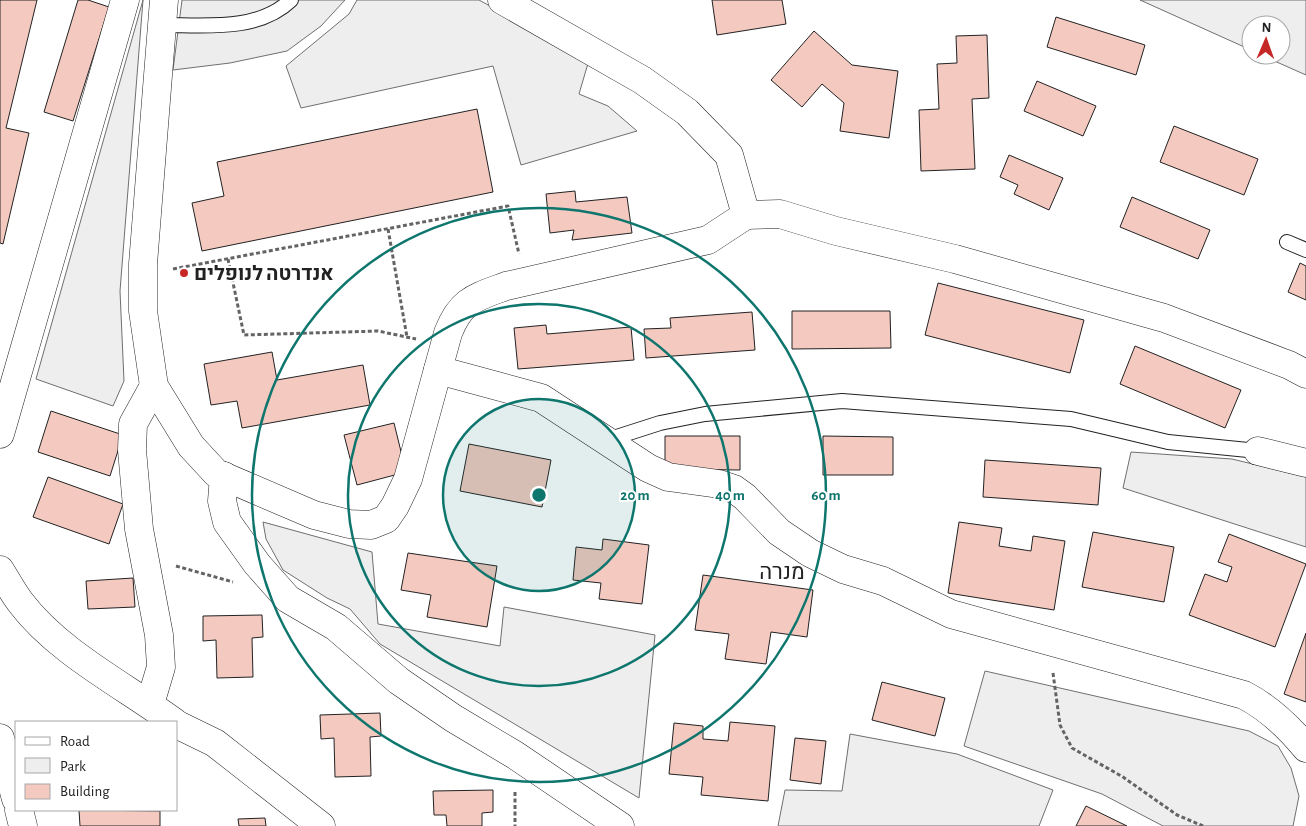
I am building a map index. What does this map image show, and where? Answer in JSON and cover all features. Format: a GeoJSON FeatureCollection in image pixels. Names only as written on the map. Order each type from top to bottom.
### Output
{"type":"FeatureCollection","features":[{"type":"Feature","properties":{"kind":"street"},"geometry":{"type":"LineString","coordinates":[[0,434],[125,0]]}},
{"type":"Feature","properties":{"kind":"street"},"geometry":{"type":"LineString","coordinates":[[502,0],[642,80],[687,112],[729,155],[746,214]]}},
{"type":"Feature","properties":{"kind":"street"},"geometry":{"type":"LineString","coordinates":[[163,12],[143,275],[146,340],[154,386],[191,446],[216,474],[314,514],[371,526],[386,519],[396,506],[408,479],[441,358],[456,314],[476,297],[525,281],[708,240],[746,214],[780,214],[836,231],[955,260],[1154,315],[1289,364],[1306,374]]}},
{"type":"Feature","properties":{"kind":"street"},"geometry":{"type":"LineString","coordinates":[[441,358],[541,398],[648,468],[668,477],[719,484],[734,489],[793,543],[843,569],[883,581],[951,614],[1244,695],[1261,704],[1283,722],[1306,748]]}},
{"type":"Feature","properties":{"kind":"street"},"geometry":{"type":"LineString","coordinates":[[150,704],[161,667],[159,635],[143,556],[132,450],[133,424],[154,386]]}},
{"type":"Feature","properties":{"kind":"street"},"geometry":{"type":"LineString","coordinates":[[1258,452],[1306,463]]}},
{"type":"Feature","properties":{"kind":"street"},"geometry":{"type":"LineString","coordinates":[[224,476],[222,501],[227,522],[256,564],[288,599],[336,627],[399,681],[453,718],[515,755],[620,826]]}},
{"type":"Feature","properties":{"kind":"street"},"geometry":{"type":"LineString","coordinates":[[0,570],[21,604],[56,638],[104,676],[150,704],[172,721]]}},
{"type":"Feature","properties":{"kind":"street"},"geometry":{"type":"LineString","coordinates":[[178,724],[215,743],[321,826]]}},
{"type":"Feature","properties":{"kind":"street"},"geometry":{"type":"LineString","coordinates":[[0,738],[15,795]]}},
{"type":"Feature","properties":{"kind":"street"},"geometry":{"type":"LineString","coordinates":[[19,811],[23,826]]}},
{"type":"Feature","properties":{"kind":"lane"},"geometry":{"type":"LineString","coordinates":[[163,12],[232,24],[257,20],[284,7],[291,0]]}},
{"type":"Feature","properties":{"kind":"lane"},"geometry":{"type":"LineString","coordinates":[[1287,242],[1306,250]]}},
{"type":"Feature","properties":{"kind":"lane"},"geometry":{"type":"LineString","coordinates":[[606,440],[660,423],[705,414],[842,401],[1070,419],[1168,442],[1258,452]]}},
{"type":"Feature","properties":{"kind":"path"},"geometry":{"type":"LineString","coordinates":[[143,275],[508,206],[525,281]]}},
{"type":"Feature","properties":{"kind":"path"},"geometry":{"type":"LineString","coordinates":[[388,229],[407,337]]}},
{"type":"Feature","properties":{"kind":"path"},"geometry":{"type":"LineString","coordinates":[[228,258],[244,335],[378,331],[407,337],[441,358]]}},
{"type":"Feature","properties":{"kind":"path"},"geometry":{"type":"LineString","coordinates":[[143,556],[234,583]]}},
{"type":"Feature","properties":{"kind":"path"},"geometry":{"type":"LineString","coordinates":[[1049,642],[1060,725],[1072,748],[1123,777],[1177,815],[1203,826]]}},
{"type":"Feature","properties":{"kind":"green space"},"geometry":{"type":"Polygon","coordinates":[[[143,0],[120,291],[124,381],[113,406],[36,379],[143,0]]]}},
{"type":"Feature","properties":{"kind":"green space"},"geometry":{"type":"Polygon","coordinates":[[[357,0],[479,0],[589,60],[579,94],[608,106],[637,131],[521,165],[493,66],[301,108],[286,66],[349,14],[357,0]]]}},
{"type":"Feature","properties":{"kind":"green space"},"geometry":{"type":"Polygon","coordinates":[[[1140,0],[1306,0],[1306,75],[1284,65],[1291,65],[1291,15],[1241,15],[1241,45],[1140,0]]]}},
{"type":"Feature","properties":{"kind":"green space"},"geometry":{"type":"Polygon","coordinates":[[[1131,452],[1232,459],[1306,477],[1306,547],[1123,488],[1131,452]]]}},
{"type":"Feature","properties":{"kind":"green space"},"geometry":{"type":"Polygon","coordinates":[[[263,522],[372,552],[378,624],[500,646],[504,607],[655,635],[639,798],[380,644],[350,609],[327,598],[283,570],[266,539],[263,522]]]}},
{"type":"Feature","properties":{"kind":"green space"},"geometry":{"type":"Polygon","coordinates":[[[985,671],[1249,731],[1278,746],[1291,768],[1299,796],[1293,826],[1163,826],[1102,794],[964,746],[985,671]]]}},
{"type":"Feature","properties":{"kind":"green space"},"geometry":{"type":"Polygon","coordinates":[[[850,734],[957,754],[1053,790],[1039,826],[778,826],[785,790],[842,791],[850,734]]]}},
{"type":"Feature","properties":{"kind":"shaded area"},"geometry":{"type":"Polygon","coordinates":[[[182,0],[345,0],[321,26],[287,51],[230,63],[173,70],[182,0]]]}},
{"type":"Feature","properties":{"kind":"building"},"geometry":{"type":"Polygon","coordinates":[[[0,0],[37,0],[6,128],[29,133],[3,244],[0,243],[0,0]]]}},
{"type":"Feature","properties":{"kind":"building"},"geometry":{"type":"Polygon","coordinates":[[[78,0],[88,0],[109,7],[73,121],[44,112],[78,0]]]}},
{"type":"Feature","properties":{"kind":"building"},"geometry":{"type":"Polygon","coordinates":[[[712,0],[782,0],[786,24],[717,35],[712,0]]]}},
{"type":"Feature","properties":{"kind":"building"},"geometry":{"type":"Polygon","coordinates":[[[1056,17],[1145,45],[1136,75],[1047,47],[1056,17]]]}},
{"type":"Feature","properties":{"kind":"building"},"geometry":{"type":"Polygon","coordinates":[[[814,31],[852,65],[898,71],[889,138],[840,131],[844,103],[822,84],[802,107],[771,80],[814,31]]]}},
{"type":"Feature","properties":{"kind":"building"},"geometry":{"type":"Polygon","coordinates":[[[987,35],[989,98],[972,99],[975,169],[921,171],[919,110],[939,109],[937,64],[957,63],[956,36],[987,35]]]}},
{"type":"Feature","properties":{"kind":"building"},"geometry":{"type":"Polygon","coordinates":[[[1037,81],[1096,106],[1083,136],[1024,111],[1037,81]]]}},
{"type":"Feature","properties":{"kind":"building"},"geometry":{"type":"Polygon","coordinates":[[[477,109],[493,192],[202,251],[192,203],[224,196],[217,162],[477,109]]]}},
{"type":"Feature","properties":{"kind":"building"},"geometry":{"type":"Polygon","coordinates":[[[1174,126],[1258,159],[1244,195],[1160,162],[1174,126]]]}},
{"type":"Feature","properties":{"kind":"building"},"geometry":{"type":"Polygon","coordinates":[[[1009,155],[1063,178],[1049,210],[1014,194],[1018,185],[1000,177],[1009,155]]]}},
{"type":"Feature","properties":{"kind":"building"},"geometry":{"type":"Polygon","coordinates":[[[575,191],[576,202],[627,197],[632,233],[572,240],[574,230],[550,233],[546,194],[575,191]]]}},
{"type":"Feature","properties":{"kind":"building"},"geometry":{"type":"Polygon","coordinates":[[[1132,197],[1210,230],[1198,259],[1120,227],[1132,197]]]}},
{"type":"Feature","properties":{"kind":"building"},"geometry":{"type":"Polygon","coordinates":[[[1300,263],[1306,266],[1306,300],[1288,292],[1300,263]]]}},
{"type":"Feature","properties":{"kind":"building"},"geometry":{"type":"Polygon","coordinates":[[[938,283],[1084,320],[1070,373],[925,335],[938,283]]]}},
{"type":"Feature","properties":{"kind":"building"},"geometry":{"type":"Polygon","coordinates":[[[792,311],[890,311],[891,348],[792,349],[792,311]]]}},
{"type":"Feature","properties":{"kind":"building"},"geometry":{"type":"Polygon","coordinates":[[[752,312],[755,350],[646,358],[644,329],[671,328],[670,318],[752,312]]]}},
{"type":"Feature","properties":{"kind":"building"},"geometry":{"type":"Polygon","coordinates":[[[546,325],[547,334],[631,327],[634,360],[518,369],[514,328],[546,325]]]}},
{"type":"Feature","properties":{"kind":"building"},"geometry":{"type":"Polygon","coordinates":[[[1135,346],[1241,390],[1225,428],[1120,384],[1135,346]]]}},
{"type":"Feature","properties":{"kind":"building"},"geometry":{"type":"Polygon","coordinates":[[[272,352],[277,380],[363,365],[370,405],[242,428],[237,401],[211,405],[204,364],[272,352]]]}},
{"type":"Feature","properties":{"kind":"building"},"geometry":{"type":"Polygon","coordinates":[[[51,411],[123,435],[110,476],[38,452],[51,411]]]}},
{"type":"Feature","properties":{"kind":"building"},"geometry":{"type":"Polygon","coordinates":[[[394,423],[406,472],[357,485],[344,435],[394,423]]]}},
{"type":"Feature","properties":{"kind":"building"},"geometry":{"type":"Polygon","coordinates":[[[665,436],[740,436],[740,470],[665,469],[665,436]]]}},
{"type":"Feature","properties":{"kind":"building"},"geometry":{"type":"Polygon","coordinates":[[[823,436],[893,437],[893,475],[823,475],[823,436]]]}},
{"type":"Feature","properties":{"kind":"building"},"geometry":{"type":"Polygon","coordinates":[[[469,444],[551,460],[542,507],[460,491],[469,444]]]}},
{"type":"Feature","properties":{"kind":"building"},"geometry":{"type":"Polygon","coordinates":[[[985,460],[1101,468],[1098,505],[983,497],[985,460]]]}},
{"type":"Feature","properties":{"kind":"building"},"geometry":{"type":"Polygon","coordinates":[[[48,477],[123,504],[109,544],[33,517],[48,477]]]}},
{"type":"Feature","properties":{"kind":"building"},"geometry":{"type":"Polygon","coordinates":[[[959,522],[1002,528],[999,546],[1031,551],[1033,536],[1065,541],[1054,610],[948,593],[959,522]]]}},
{"type":"Feature","properties":{"kind":"building"},"geometry":{"type":"Polygon","coordinates":[[[1093,532],[1174,547],[1164,602],[1082,587],[1093,532]]]}},
{"type":"Feature","properties":{"kind":"building"},"geometry":{"type":"Polygon","coordinates":[[[1229,534],[1306,564],[1275,647],[1189,615],[1205,574],[1227,582],[1232,567],[1218,562],[1229,534]]]}},
{"type":"Feature","properties":{"kind":"building"},"geometry":{"type":"Polygon","coordinates":[[[603,539],[649,545],[642,604],[599,599],[601,583],[573,580],[576,547],[602,550],[603,539]]]}},
{"type":"Feature","properties":{"kind":"building"},"geometry":{"type":"Polygon","coordinates":[[[408,553],[497,566],[487,627],[427,617],[431,595],[401,590],[408,553]]]}},
{"type":"Feature","properties":{"kind":"building"},"geometry":{"type":"Polygon","coordinates":[[[703,575],[813,590],[807,637],[771,632],[766,664],[725,659],[729,634],[695,630],[703,575]]]}},
{"type":"Feature","properties":{"kind":"building"},"geometry":{"type":"Polygon","coordinates":[[[133,578],[135,607],[88,609],[86,581],[133,578]]]}},
{"type":"Feature","properties":{"kind":"building"},"geometry":{"type":"Polygon","coordinates":[[[262,615],[263,637],[252,638],[253,677],[217,678],[216,640],[203,641],[203,616],[262,615]]]}},
{"type":"Feature","properties":{"kind":"building"},"geometry":{"type":"Polygon","coordinates":[[[1306,633],[1306,702],[1284,694],[1306,633]]]}},
{"type":"Feature","properties":{"kind":"building"},"geometry":{"type":"Polygon","coordinates":[[[882,682],[945,698],[935,736],[872,720],[882,682]]]}},
{"type":"Feature","properties":{"kind":"building"},"geometry":{"type":"Polygon","coordinates":[[[380,713],[381,736],[370,737],[371,776],[335,777],[334,738],[321,739],[320,715],[380,713]]]}},
{"type":"Feature","properties":{"kind":"building"},"geometry":{"type":"Polygon","coordinates":[[[730,722],[775,726],[768,801],[701,795],[703,777],[669,774],[674,723],[703,726],[703,739],[728,741],[730,722]]]}},
{"type":"Feature","properties":{"kind":"building"},"geometry":{"type":"Polygon","coordinates":[[[795,738],[826,741],[821,784],[790,780],[795,738]]]}},
{"type":"Feature","properties":{"kind":"building"},"geometry":{"type":"Polygon","coordinates":[[[493,790],[493,812],[482,813],[482,826],[447,826],[446,815],[434,815],[433,791],[493,790]]]}},
{"type":"Feature","properties":{"kind":"building"},"geometry":{"type":"Polygon","coordinates":[[[1086,806],[1127,826],[1076,826],[1086,806]]]}},
{"type":"Feature","properties":{"kind":"building"},"geometry":{"type":"Polygon","coordinates":[[[79,811],[160,811],[160,826],[80,826],[79,811]]]}},
{"type":"Feature","properties":{"kind":"building"},"geometry":{"type":"Polygon","coordinates":[[[265,818],[266,826],[239,826],[238,819],[265,818]]]}},
{"type":"Feature","properties":{"kind":"place","name":"אנדרטה לנופלים"},"geometry":{"type":"Point","coordinates":[184,273]}},
{"type":"Feature","properties":{"kind":"district","name":"מנרה"},"geometry":{"type":"Point","coordinates":[782,571]}}]}
